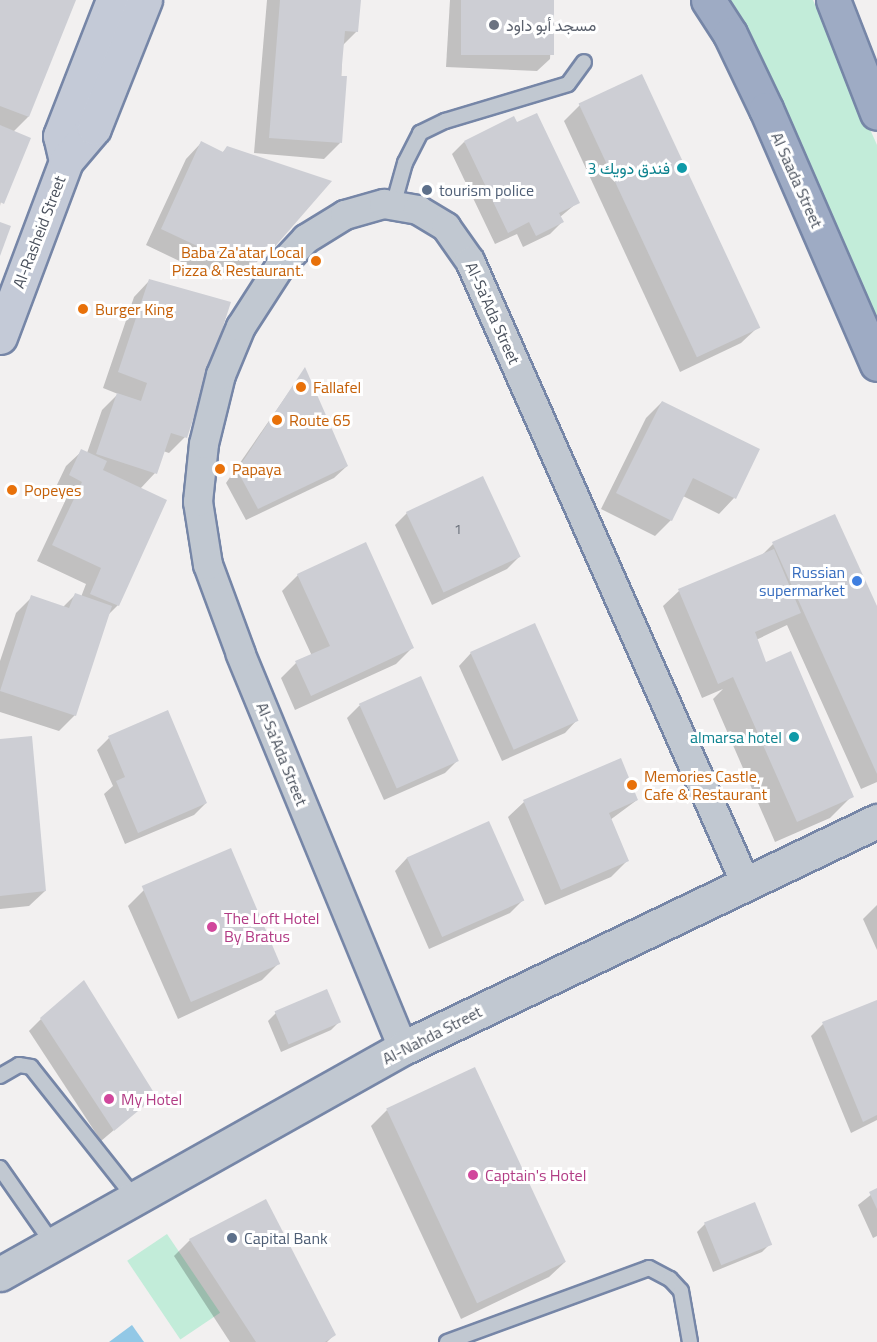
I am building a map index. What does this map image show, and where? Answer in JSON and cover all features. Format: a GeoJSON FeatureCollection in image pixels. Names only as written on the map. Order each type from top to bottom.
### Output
{"type":"FeatureCollection","features":[{"type":"Feature","properties":{"kind":"highway","name":"Al Saada Street"},"geometry":{"type":"LineString","coordinates":[[708,0],[729,34],[765,109],[877,364]]}},
{"type":"Feature","properties":{"kind":"highway"},"geometry":{"type":"LineString","coordinates":[[833,0],[877,113]]}},
{"type":"Feature","properties":{"kind":"main road","name":"Al-Rasheid Street"},"geometry":{"type":"LineString","coordinates":[[66,161],[60,136],[114,0]]}},
{"type":"Feature","properties":{"kind":"main road","name":"Al-Rasheid Street"},"geometry":{"type":"LineString","coordinates":[[0,337],[66,161],[94,128],[145,0]]}},
{"type":"Feature","properties":{"kind":"street","name":"Al-Sa'Ada Street"},"geometry":{"type":"LineString","coordinates":[[403,1048],[241,654],[208,565],[198,502],[204,444],[221,375],[247,317],[279,268],[306,238],[345,215],[384,204],[418,210],[446,227],[470,261],[746,884]]}},
{"type":"Feature","properties":{"kind":"street","name":"Al-Nahda Street"},"geometry":{"type":"LineString","coordinates":[[0,1274],[403,1048],[877,821]]}},
{"type":"Feature","properties":{"kind":"lane"},"geometry":{"type":"LineString","coordinates":[[393,206],[405,163],[420,133],[445,121],[568,84],[584,62]]}},
{"type":"Feature","properties":{"kind":"lane"},"geometry":{"type":"LineString","coordinates":[[0,1076],[19,1065],[31,1067],[135,1198]]}},
{"type":"Feature","properties":{"kind":"lane"},"geometry":{"type":"LineString","coordinates":[[0,1168],[53,1244]]}},
{"type":"Feature","properties":{"kind":"lane"},"geometry":{"type":"LineString","coordinates":[[447,1342],[649,1268],[670,1279],[681,1291],[690,1342]]}},
{"type":"Feature","properties":{"kind":"green space"},"geometry":{"type":"Polygon","coordinates":[[[729,0],[813,0],[877,145],[877,346],[729,0]]]}},
{"type":"Feature","properties":{"kind":"green space"},"geometry":{"type":"Polygon","coordinates":[[[167,1234],[220,1313],[180,1340],[127,1261],[167,1234]]]}},
{"type":"Feature","properties":{"kind":"water"},"geometry":{"type":"Polygon","coordinates":[[[132,1325],[144,1342],[109,1342],[132,1325]]]}},
{"type":"Feature","properties":{"kind":"building"},"geometry":{"type":"Polygon","coordinates":[[[0,0],[76,0],[29,117],[0,106],[0,0]]]}},
{"type":"Feature","properties":{"kind":"building"},"geometry":{"type":"Polygon","coordinates":[[[280,0],[361,0],[358,32],[345,31],[341,76],[347,76],[342,143],[269,138],[280,0]]]}},
{"type":"Feature","properties":{"kind":"building"},"geometry":{"type":"Polygon","coordinates":[[[461,0],[554,0],[554,55],[461,55],[461,0]]]}},
{"type":"Feature","properties":{"kind":"building"},"geometry":{"type":"Polygon","coordinates":[[[642,74],[760,328],[697,357],[579,104],[642,74]]]}},
{"type":"Feature","properties":{"kind":"building"},"geometry":{"type":"Polygon","coordinates":[[[537,113],[580,203],[559,213],[564,222],[536,236],[529,222],[508,233],[464,141],[514,116],[517,122],[537,113]]]}},
{"type":"Feature","properties":{"kind":"building"},"geometry":{"type":"Polygon","coordinates":[[[0,125],[31,138],[4,204],[0,202],[0,125]]]}},
{"type":"Feature","properties":{"kind":"building"},"geometry":{"type":"Polygon","coordinates":[[[201,141],[223,152],[227,146],[332,181],[272,250],[261,247],[256,263],[210,252],[161,229],[201,141]]]}},
{"type":"Feature","properties":{"kind":"building"},"geometry":{"type":"Polygon","coordinates":[[[0,222],[11,226],[0,256],[0,222]]]}},
{"type":"Feature","properties":{"kind":"building"},"geometry":{"type":"Polygon","coordinates":[[[149,279],[231,302],[187,438],[171,433],[157,474],[96,454],[117,393],[141,401],[147,383],[118,372],[149,279]]]}},
{"type":"Feature","properties":{"kind":"building"},"geometry":{"type":"Polygon","coordinates":[[[305,367],[348,466],[258,509],[237,470],[305,367]]]}},
{"type":"Feature","properties":{"kind":"building"},"geometry":{"type":"Polygon","coordinates":[[[662,401],[760,449],[736,499],[693,478],[672,521],[616,493],[662,401]]]}},
{"type":"Feature","properties":{"kind":"building"},"geometry":{"type":"Polygon","coordinates":[[[81,449],[107,461],[103,470],[167,500],[119,606],[90,594],[101,568],[52,545],[82,482],[69,475],[81,449]]]}},
{"type":"Feature","properties":{"kind":"building"},"geometry":{"type":"Polygon","coordinates":[[[483,476],[521,557],[444,593],[406,512],[483,476]]]}},
{"type":"Feature","properties":{"kind":"building"},"geometry":{"type":"Polygon","coordinates":[[[835,514],[877,606],[877,774],[772,542],[835,514]]]}},
{"type":"Feature","properties":{"kind":"building"},"geometry":{"type":"Polygon","coordinates":[[[366,542],[414,648],[311,696],[295,661],[330,646],[297,574],[366,542]]]}},
{"type":"Feature","properties":{"kind":"building"},"geometry":{"type":"Polygon","coordinates":[[[774,549],[801,613],[755,632],[766,662],[791,651],[854,797],[797,822],[733,677],[718,684],[678,589],[774,549]]]}},
{"type":"Feature","properties":{"kind":"building"},"geometry":{"type":"Polygon","coordinates":[[[75,593],[112,606],[76,716],[0,691],[31,595],[69,608],[75,593]]]}},
{"type":"Feature","properties":{"kind":"building"},"geometry":{"type":"Polygon","coordinates":[[[535,623],[579,721],[514,750],[470,652],[535,623]]]}},
{"type":"Feature","properties":{"kind":"building"},"geometry":{"type":"Polygon","coordinates":[[[421,676],[459,761],[397,789],[359,704],[421,676]]]}},
{"type":"Feature","properties":{"kind":"building"},"geometry":{"type":"Polygon","coordinates":[[[168,710],[207,803],[138,833],[116,781],[125,777],[108,736],[168,710]]]}},
{"type":"Feature","properties":{"kind":"building"},"geometry":{"type":"Polygon","coordinates":[[[32,736],[46,891],[0,896],[0,739],[32,736]]]}},
{"type":"Feature","properties":{"kind":"building"},"geometry":{"type":"Polygon","coordinates":[[[621,758],[638,800],[609,813],[629,861],[561,890],[523,800],[621,758]]]}},
{"type":"Feature","properties":{"kind":"building"},"geometry":{"type":"Polygon","coordinates":[[[489,821],[524,900],[442,937],[407,858],[489,821]]]}},
{"type":"Feature","properties":{"kind":"building","name":"The Loft Hotel By Bratus"},"geometry":{"type":"Polygon","coordinates":[[[231,848],[280,964],[191,1002],[142,886],[231,848]]]}},
{"type":"Feature","properties":{"kind":"building"},"geometry":{"type":"Polygon","coordinates":[[[84,980],[156,1096],[114,1131],[40,1018],[84,980]]]}},
{"type":"Feature","properties":{"kind":"building"},"geometry":{"type":"Polygon","coordinates":[[[327,989],[341,1022],[289,1044],[275,1011],[327,989]]]}},
{"type":"Feature","properties":{"kind":"building"},"geometry":{"type":"Polygon","coordinates":[[[877,1000],[877,1115],[863,1122],[822,1022],[877,1000]]]}},
{"type":"Feature","properties":{"kind":"building"},"geometry":{"type":"Polygon","coordinates":[[[475,1067],[566,1262],[477,1303],[386,1108],[475,1067]]]}},
{"type":"Feature","properties":{"kind":"building"},"geometry":{"type":"Polygon","coordinates":[[[877,1188],[877,1209],[869,1192],[877,1188]]]}},
{"type":"Feature","properties":{"kind":"building"},"geometry":{"type":"Polygon","coordinates":[[[266,1199],[336,1335],[325,1342],[256,1342],[189,1239],[266,1199]]]}},
{"type":"Feature","properties":{"kind":"building"},"geometry":{"type":"Polygon","coordinates":[[[755,1202],[772,1245],[721,1265],[704,1223],[755,1202]]]}},
{"type":"Feature","properties":{"kind":"place","name":"مسجد أبو داود"},"geometry":{"type":"Point","coordinates":[494,25]}},
{"type":"Feature","properties":{"kind":"place","name":"فندق دويك 3"},"geometry":{"type":"Point","coordinates":[682,168]}},
{"type":"Feature","properties":{"kind":"place","name":"tourism police"},"geometry":{"type":"Point","coordinates":[427,190]}},
{"type":"Feature","properties":{"kind":"place","name":"Baba Za'atar Local Pizza & Restaurant."},"geometry":{"type":"Point","coordinates":[316,261]}},
{"type":"Feature","properties":{"kind":"place","name":"Burger King"},"geometry":{"type":"Point","coordinates":[83,309]}},
{"type":"Feature","properties":{"kind":"place","name":"Fallafel"},"geometry":{"type":"Point","coordinates":[301,387]}},
{"type":"Feature","properties":{"kind":"place","name":"Route 65"},"geometry":{"type":"Point","coordinates":[277,420]}},
{"type":"Feature","properties":{"kind":"place","name":"Papaya"},"geometry":{"type":"Point","coordinates":[220,469]}},
{"type":"Feature","properties":{"kind":"place","name":"Popeyes"},"geometry":{"type":"Point","coordinates":[12,490]}},
{"type":"Feature","properties":{"kind":"place","name":"Russian supermarket"},"geometry":{"type":"Point","coordinates":[857,581]}},
{"type":"Feature","properties":{"kind":"place","name":"almarsa hotel"},"geometry":{"type":"Point","coordinates":[794,737]}},
{"type":"Feature","properties":{"kind":"place","name":"Memories Castle, Cafe & Restaurant"},"geometry":{"type":"Point","coordinates":[632,785]}},
{"type":"Feature","properties":{"kind":"place","name":"The Loft Hotel By Bratus"},"geometry":{"type":"Point","coordinates":[212,927]}},
{"type":"Feature","properties":{"kind":"place","name":"My Hotel"},"geometry":{"type":"Point","coordinates":[109,1099]}},
{"type":"Feature","properties":{"kind":"place","name":"Captain's Hotel"},"geometry":{"type":"Point","coordinates":[473,1175]}},
{"type":"Feature","properties":{"kind":"place","name":"Capital Bank"},"geometry":{"type":"Point","coordinates":[232,1238]}}]}
